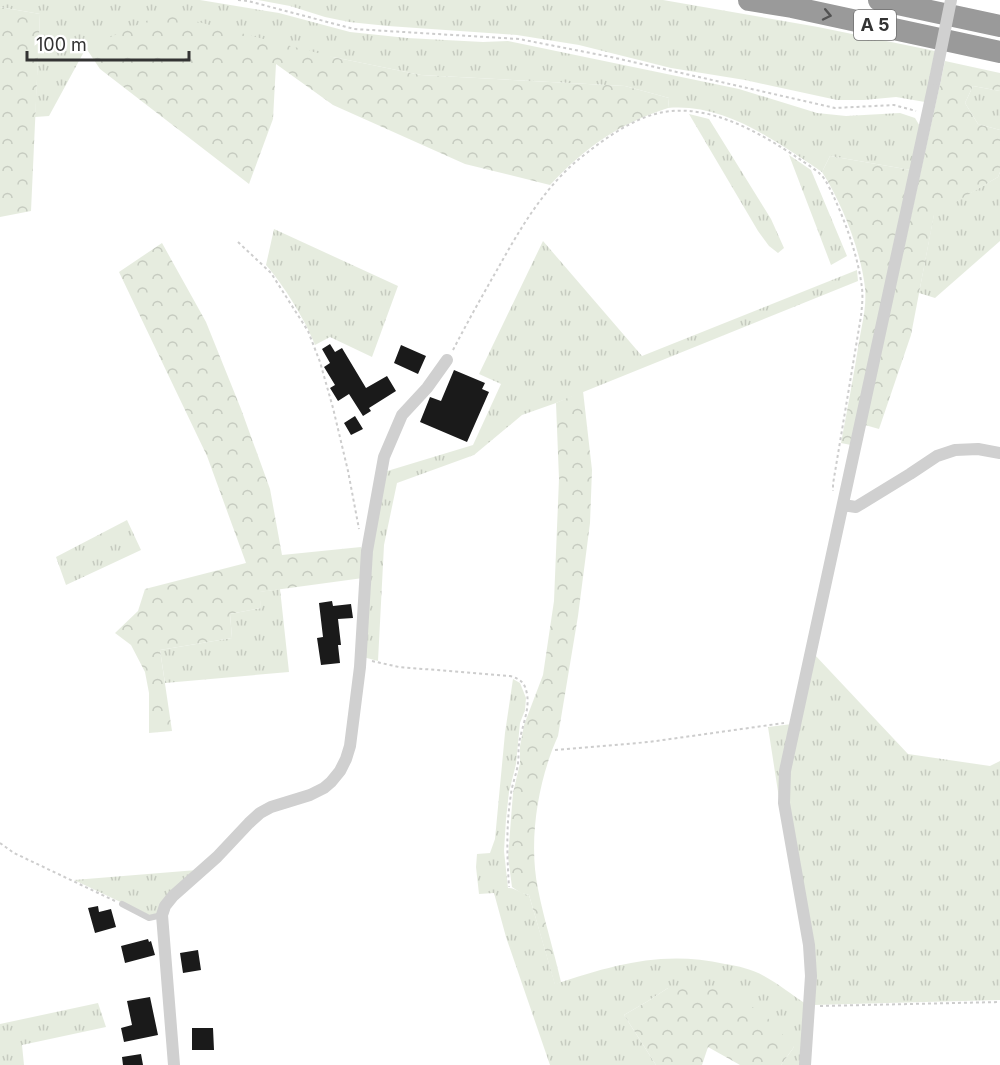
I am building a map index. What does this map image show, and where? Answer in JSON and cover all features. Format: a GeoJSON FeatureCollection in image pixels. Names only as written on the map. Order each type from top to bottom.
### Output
{"type":"FeatureCollection","features":[{"type":"Feature","properties":{"kind":"highway","name":"A 5"},"geometry":{"type":"LineString","coordinates":[[748,0],[1000,52]]}},
{"type":"Feature","properties":{"kind":"highway","name":"A 5"},"geometry":{"type":"LineString","coordinates":[[879,0],[1000,26]]}},
{"type":"Feature","properties":{"kind":"street"},"geometry":{"type":"LineString","coordinates":[[805,1065],[811,976],[809,945],[784,803],[785,771],[951,0]]}},
{"type":"Feature","properties":{"kind":"street"},"geometry":{"type":"LineString","coordinates":[[174,1065],[162,915],[165,906],[172,896],[218,856],[260,813],[324,788],[340,771],[350,746],[360,659],[367,551],[384,457],[402,415],[427,388],[447,360]]}},
{"type":"Feature","properties":{"kind":"street"},"geometry":{"type":"LineString","coordinates":[[843,505],[856,507],[937,456],[955,450],[978,449],[1000,453]]}},
{"type":"Feature","properties":{"kind":"lane"},"geometry":{"type":"LineString","coordinates":[[122,904],[149,918],[162,915]]}},
{"type":"Feature","properties":{"kind":"path"},"geometry":{"type":"LineString","coordinates":[[238,0],[354,29],[519,39],[835,108],[894,105],[927,115]]}},
{"type":"Feature","properties":{"kind":"path"},"geometry":{"type":"LineString","coordinates":[[447,360],[510,247],[537,204],[564,172],[586,153],[636,121],[661,112],[682,110],[709,114],[746,127],[775,142],[821,174],[837,204],[858,264],[862,291],[861,316],[833,484],[833,494],[843,505]]}},
{"type":"Feature","properties":{"kind":"path"},"geometry":{"type":"LineString","coordinates":[[238,242],[271,273],[308,331],[320,362],[333,408],[359,530],[367,551]]}},
{"type":"Feature","properties":{"kind":"path"},"geometry":{"type":"LineString","coordinates":[[360,659],[399,667],[510,675],[519,678],[523,683],[527,693],[527,709],[507,826],[510,886]]}},
{"type":"Feature","properties":{"kind":"path"},"geometry":{"type":"LineString","coordinates":[[555,750],[649,742],[796,722]]}},
{"type":"Feature","properties":{"kind":"path"},"geometry":{"type":"LineString","coordinates":[[0,843],[14,853],[122,904]]}},
{"type":"Feature","properties":{"kind":"path"},"geometry":{"type":"LineString","coordinates":[[809,1008],[813,1006],[1000,1002]]}},
{"type":"Feature","properties":{"kind":"green space"},"geometry":{"type":"Polygon","coordinates":[[[0,0],[200,0],[279,13],[350,32],[407,38],[508,41],[739,89],[817,113],[846,116],[900,113],[915,118],[921,128],[911,170],[830,156],[822,172],[769,137],[730,118],[689,108],[668,108],[669,98],[625,86],[421,75],[333,57],[86,48],[49,116],[35,117],[40,14],[0,7],[0,0]]]}},
{"type":"Feature","properties":{"kind":"green space"},"geometry":{"type":"Polygon","coordinates":[[[258,0],[663,0],[818,27],[935,51],[925,102],[896,97],[837,100],[745,80],[671,68],[579,45],[517,35],[349,22],[258,0]]]}},
{"type":"Feature","properties":{"kind":"green space"},"geometry":{"type":"Polygon","coordinates":[[[0,7],[40,14],[31,211],[0,217],[0,7]]]}},
{"type":"Feature","properties":{"kind":"green space"},"geometry":{"type":"Polygon","coordinates":[[[164,13],[333,57],[421,75],[625,86],[669,98],[668,108],[633,122],[604,138],[577,159],[550,185],[465,164],[333,105],[276,64],[273,119],[249,184],[100,69],[86,48],[164,13]]]}},
{"type":"Feature","properties":{"kind":"green space"},"geometry":{"type":"Polygon","coordinates":[[[945,61],[1000,73],[1000,91],[973,86],[965,103],[978,124],[1000,130],[1000,172],[998,177],[934,215],[911,335],[879,429],[865,425],[945,61]]]}},
{"type":"Feature","properties":{"kind":"green space"},"geometry":{"type":"Polygon","coordinates":[[[973,86],[1000,91],[1000,130],[978,124],[965,103],[973,86]]]}},
{"type":"Feature","properties":{"kind":"green space"},"geometry":{"type":"Polygon","coordinates":[[[689,114],[709,119],[771,219],[784,248],[778,253],[769,246],[758,231],[689,114]]]}},
{"type":"Feature","properties":{"kind":"green space"},"geometry":{"type":"Polygon","coordinates":[[[789,155],[811,170],[847,256],[831,265],[789,155]]]}},
{"type":"Feature","properties":{"kind":"green space"},"geometry":{"type":"Polygon","coordinates":[[[830,156],[911,170],[851,445],[841,443],[863,318],[865,288],[849,228],[837,198],[822,172],[830,156]]]}},
{"type":"Feature","properties":{"kind":"green space"},"geometry":{"type":"Polygon","coordinates":[[[1000,172],[1000,241],[935,298],[919,293],[934,214],[998,177],[1000,172]]]}},
{"type":"Feature","properties":{"kind":"green space"},"geometry":{"type":"Polygon","coordinates":[[[274,229],[398,286],[372,357],[330,337],[315,345],[294,303],[266,265],[274,229]]]}},
{"type":"Feature","properties":{"kind":"green space"},"geometry":{"type":"Polygon","coordinates":[[[543,241],[642,356],[857,270],[858,281],[522,415],[474,455],[397,483],[384,545],[378,661],[363,657],[369,565],[384,472],[473,445],[501,384],[479,374],[543,241]]]}},
{"type":"Feature","properties":{"kind":"green space"},"geometry":{"type":"Polygon","coordinates":[[[162,243],[206,322],[241,409],[270,489],[282,555],[361,547],[364,555],[363,578],[260,592],[261,608],[230,614],[232,638],[160,650],[172,731],[149,733],[149,693],[145,672],[131,645],[115,633],[138,611],[145,589],[246,563],[207,456],[119,272],[162,243]]]}},
{"type":"Feature","properties":{"kind":"green space"},"geometry":{"type":"Polygon","coordinates":[[[583,391],[592,470],[590,523],[578,616],[558,736],[540,791],[534,851],[538,889],[561,982],[555,985],[529,895],[512,887],[508,857],[513,793],[520,763],[520,746],[524,725],[543,675],[554,601],[559,479],[556,403],[583,391]]]}},
{"type":"Feature","properties":{"kind":"green space"},"geometry":{"type":"Polygon","coordinates":[[[127,520],[141,550],[66,585],[56,557],[127,520]]]}},
{"type":"Feature","properties":{"kind":"green space"},"geometry":{"type":"Polygon","coordinates":[[[280,589],[289,672],[165,683],[160,650],[232,638],[230,614],[261,608],[259,592],[280,589]]]}},
{"type":"Feature","properties":{"kind":"green space"},"geometry":{"type":"Polygon","coordinates":[[[814,654],[908,754],[990,766],[1000,761],[1000,1000],[813,1005],[787,808],[789,770],[814,654]]]}},
{"type":"Feature","properties":{"kind":"green space"},"geometry":{"type":"Polygon","coordinates":[[[513,679],[520,683],[526,698],[525,710],[520,723],[516,764],[509,792],[506,819],[504,851],[508,888],[529,895],[555,984],[618,966],[659,959],[702,960],[750,970],[770,979],[806,1004],[802,1065],[781,1065],[794,1047],[668,988],[624,1015],[656,1065],[550,1065],[506,937],[494,893],[479,894],[476,867],[477,854],[490,853],[495,839],[505,733],[513,679]]]}},
{"type":"Feature","properties":{"kind":"green space"},"geometry":{"type":"Polygon","coordinates":[[[792,724],[781,811],[768,727],[792,724]]]}},
{"type":"Feature","properties":{"kind":"green space"},"geometry":{"type":"Polygon","coordinates":[[[197,870],[158,913],[150,916],[74,880],[197,870]]]}},
{"type":"Feature","properties":{"kind":"green space"},"geometry":{"type":"Polygon","coordinates":[[[668,988],[722,989],[764,1014],[794,1047],[781,1065],[740,1065],[708,1047],[702,1065],[656,1065],[624,1015],[668,988]]]}},
{"type":"Feature","properties":{"kind":"green space"},"geometry":{"type":"Polygon","coordinates":[[[98,1003],[106,1027],[22,1045],[24,1065],[0,1065],[0,1024],[98,1003]]]}},
{"type":"Feature","properties":{"kind":"building"},"geometry":{"type":"Polygon","coordinates":[[[330,344],[335,352],[342,348],[366,388],[387,376],[396,391],[369,408],[371,411],[363,416],[349,394],[338,401],[330,388],[335,385],[324,367],[330,363],[322,349],[330,344]]]}},
{"type":"Feature","properties":{"kind":"building"},"geometry":{"type":"Polygon","coordinates":[[[401,345],[426,356],[418,374],[394,363],[401,345]]]}},
{"type":"Feature","properties":{"kind":"building"},"geometry":{"type":"Polygon","coordinates":[[[454,370],[485,383],[482,389],[489,392],[467,442],[420,422],[430,397],[441,401],[454,370]]]}},
{"type":"Feature","properties":{"kind":"building"},"geometry":{"type":"Polygon","coordinates":[[[355,416],[363,429],[351,435],[344,423],[355,416]]]}},
{"type":"Feature","properties":{"kind":"building"},"geometry":{"type":"Polygon","coordinates":[[[332,601],[333,606],[351,604],[353,618],[338,619],[341,645],[338,645],[340,663],[321,665],[317,638],[323,637],[319,603],[332,601]]]}},
{"type":"Feature","properties":{"kind":"building"},"geometry":{"type":"Polygon","coordinates":[[[98,906],[99,912],[111,909],[116,927],[95,933],[88,908],[98,906]]]}},
{"type":"Feature","properties":{"kind":"building"},"geometry":{"type":"Polygon","coordinates":[[[148,939],[149,942],[151,941],[155,955],[125,963],[121,946],[148,939]]]}},
{"type":"Feature","properties":{"kind":"building"},"geometry":{"type":"Polygon","coordinates":[[[198,950],[201,970],[183,973],[180,953],[198,950]]]}},
{"type":"Feature","properties":{"kind":"building"},"geometry":{"type":"Polygon","coordinates":[[[150,997],[158,1035],[124,1042],[121,1028],[132,1025],[127,1001],[150,997]]]}},
{"type":"Feature","properties":{"kind":"building"},"geometry":{"type":"Polygon","coordinates":[[[192,1028],[213,1028],[214,1050],[192,1050],[192,1028]]]}},
{"type":"Feature","properties":{"kind":"building"},"geometry":{"type":"Polygon","coordinates":[[[141,1054],[143,1065],[123,1065],[122,1057],[141,1054]]]}}]}
